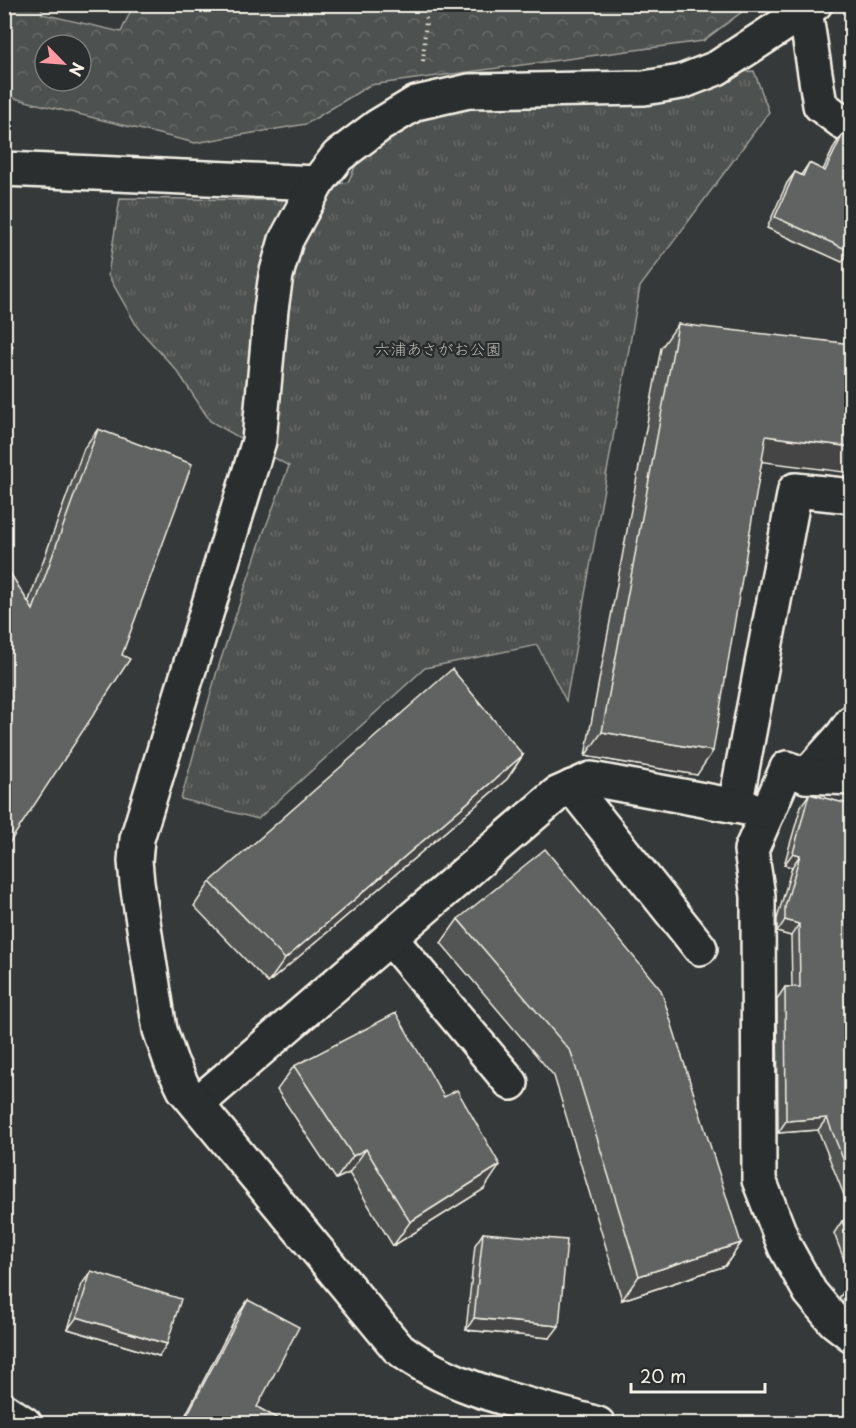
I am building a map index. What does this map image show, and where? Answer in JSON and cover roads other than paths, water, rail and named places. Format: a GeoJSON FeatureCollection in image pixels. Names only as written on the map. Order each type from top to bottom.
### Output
{"type":"FeatureCollection","features":[{"type":"Feature","properties":{"kind":"street"},"geometry":{"type":"LineString","coordinates":[[598,1424],[471,1388],[443,1377],[414,1361],[397,1347],[184,1089],[171,1062],[160,1030],[137,883],[135,861],[137,839],[259,441],[271,309],[278,266],[286,240],[317,183],[338,156],[378,126],[419,103],[469,91],[644,88],[681,82],[717,68],[810,7],[820,105],[852,129]]}},
{"type":"Feature","properties":{"kind":"street"},"geometry":{"type":"LineString","coordinates":[[4,169],[317,183]]}},
{"type":"Feature","properties":{"kind":"street"},"geometry":{"type":"LineString","coordinates":[[735,806],[795,490],[852,496]]}},
{"type":"Feature","properties":{"kind":"street"},"geometry":{"type":"LineString","coordinates":[[806,776],[852,722]]}},
{"type":"Feature","properties":{"kind":"street"},"geometry":{"type":"LineString","coordinates":[[852,778],[806,776],[787,768],[751,850],[758,896],[759,1180],[785,1247],[810,1292],[834,1321],[852,1335]]}},
{"type":"Feature","properties":{"kind":"street"},"geometry":{"type":"LineString","coordinates":[[197,1104],[557,794],[591,779],[768,812]]}},
{"type":"Feature","properties":{"kind":"street"},"geometry":{"type":"LineString","coordinates":[[572,788],[700,948]]}},
{"type":"Feature","properties":{"kind":"street"},"geometry":{"type":"LineString","coordinates":[[390,938],[511,1083]]}},
{"type":"Feature","properties":{"kind":"street"},"geometry":{"type":"LineString","coordinates":[[4,1410],[25,1424]]}},
{"type":"Feature","properties":{"kind":"park label","name":"六浦あさがお公園"},"geometry":{"type":"Point","coordinates":[438,348]}}]}
